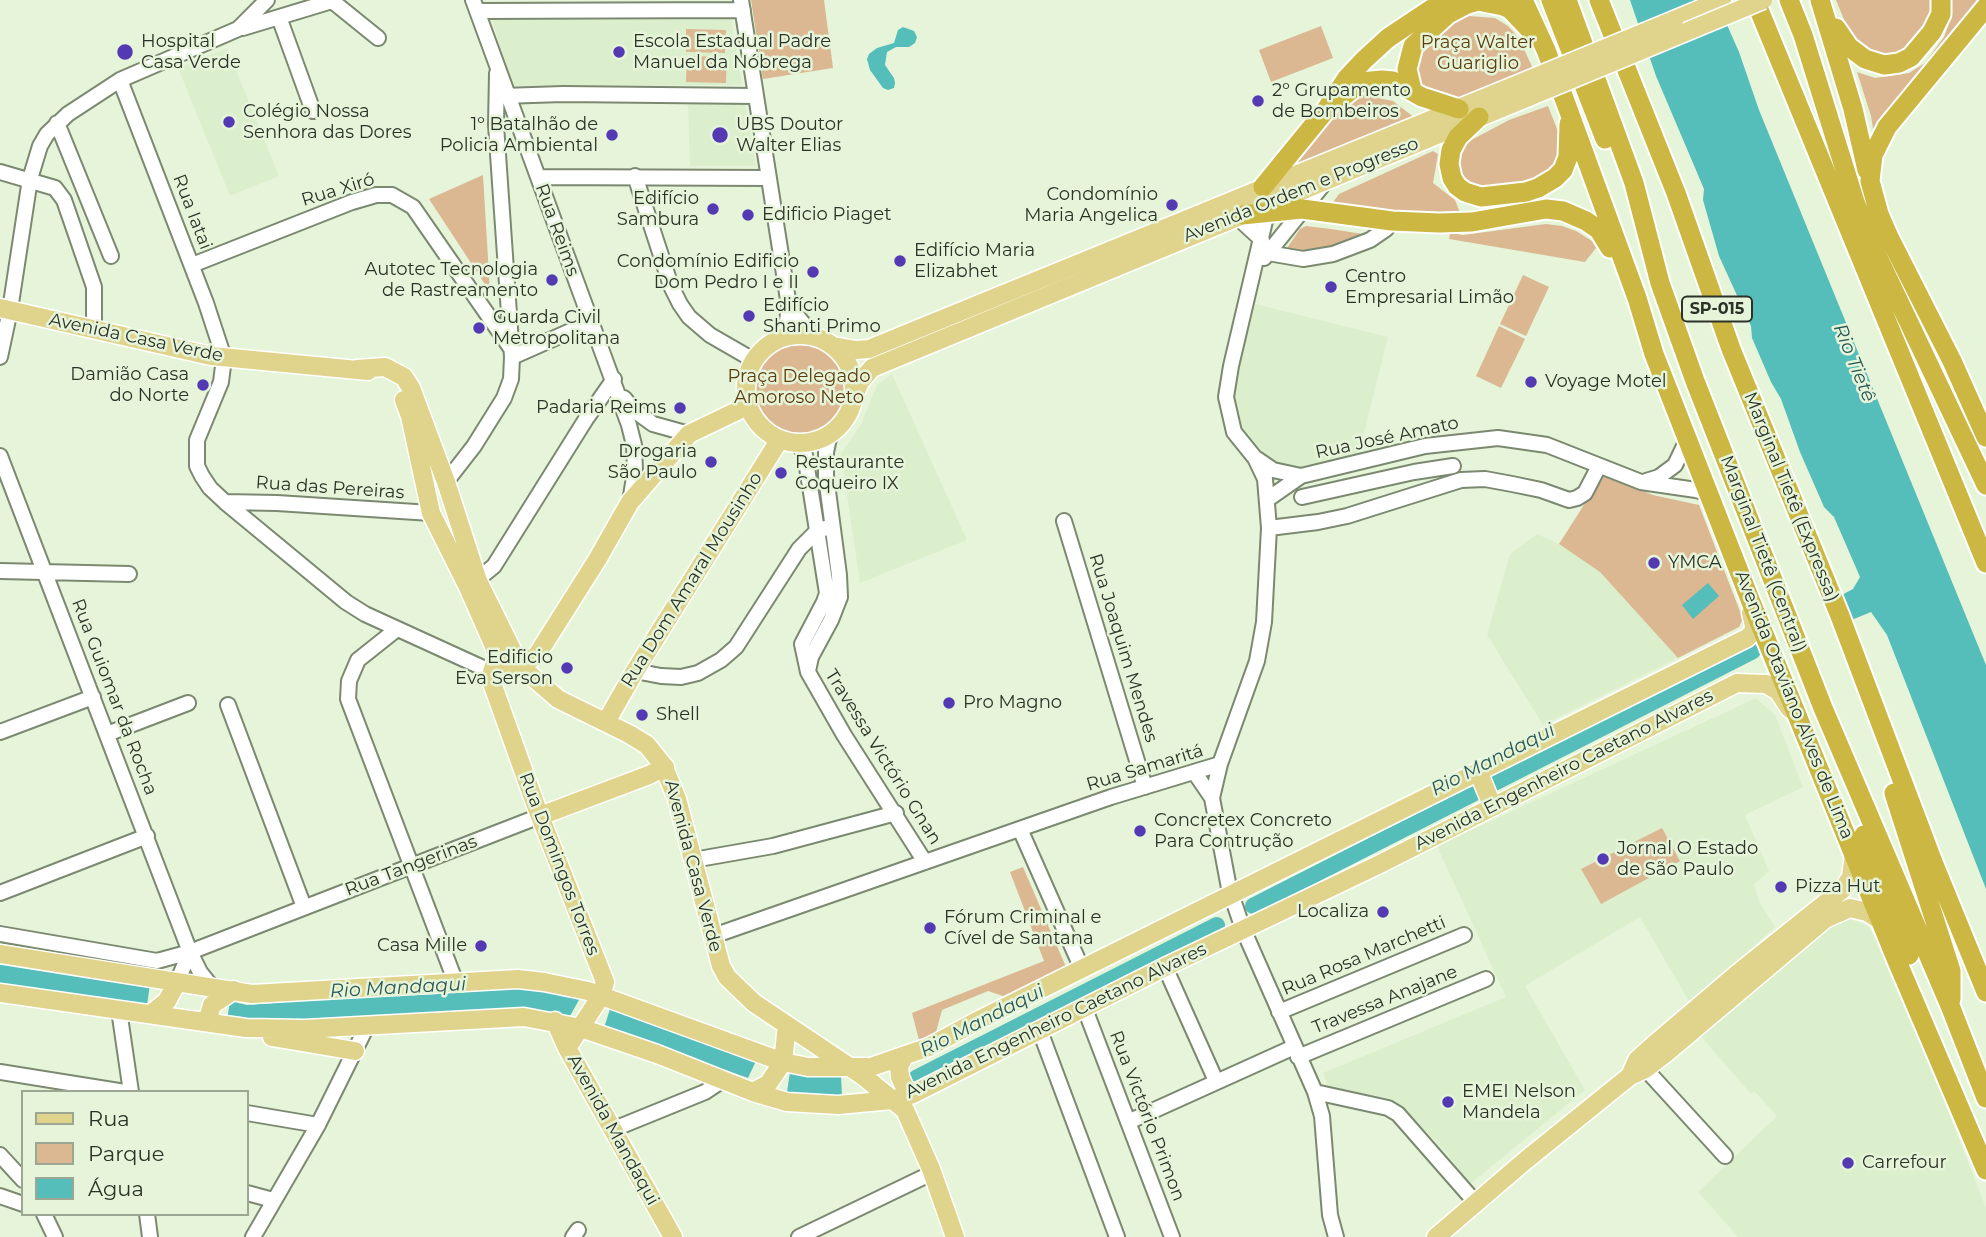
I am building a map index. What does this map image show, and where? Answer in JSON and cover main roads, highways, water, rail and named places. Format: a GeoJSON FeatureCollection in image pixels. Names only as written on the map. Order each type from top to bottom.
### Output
{"type":"FeatureCollection","features":[{"type":"Feature","properties":{"kind":"highway"},"geometry":{"type":"LineString","coordinates":[[1240,216],[1267,200],[1347,78],[1364,60],[1388,38],[1445,0]]}},
{"type":"Feature","properties":{"kind":"highway","name":"Avenida Otaviano Alves de Lima"},"geometry":{"type":"LineString","coordinates":[[1523,0],[1546,50],[1637,298],[1654,354],[1751,602],[1880,920],[1937,1049],[1986,1170]]}},
{"type":"Feature","properties":{"kind":"highway"},"geometry":{"type":"LineString","coordinates":[[1551,0],[1660,283]]}},
{"type":"Feature","properties":{"kind":"highway","name":"Marginal Tietê (Central)"},"geometry":{"type":"LineString","coordinates":[[1566,0],[1634,183],[1660,283],[1695,381],[1823,708],[1986,1098]]}},
{"type":"Feature","properties":{"kind":"highway","name":"SP-015"},"geometry":{"type":"LineString","coordinates":[[1585,0],[1642,137],[1709,320],[1731,349]]}},
{"type":"Feature","properties":{"kind":"highway","name":"Marginal Tietê (Expressa)"},"geometry":{"type":"LineString","coordinates":[[1599,0],[1676,193],[1731,349],[1861,668],[1933,863],[1986,992]]}},
{"type":"Feature","properties":{"kind":"highway"},"geometry":{"type":"LineString","coordinates":[[1755,0],[1986,563]]}},
{"type":"Feature","properties":{"kind":"highway"},"geometry":{"type":"LineString","coordinates":[[1789,0],[1803,35],[1855,202],[1874,249],[1913,325],[1986,487]]}},
{"type":"Feature","properties":{"kind":"highway"},"geometry":{"type":"LineString","coordinates":[[1820,2],[1849,47],[1870,61],[1892,65],[1911,57],[1932,32],[1941,14],[1941,0]]}},
{"type":"Feature","properties":{"kind":"highway"},"geometry":{"type":"LineString","coordinates":[[1412,90],[1407,69],[1413,46],[1448,14],[1478,1],[1510,9],[1546,50]]}},
{"type":"Feature","properties":{"kind":"highway"},"geometry":{"type":"LineString","coordinates":[[1820,2],[1853,109],[1879,214],[1952,361],[1986,438]]}},
{"type":"Feature","properties":{"kind":"highway"},"geometry":{"type":"LineString","coordinates":[[1870,181],[1873,155],[1887,127],[1986,7]]}},
{"type":"Feature","properties":{"kind":"highway"},"geometry":{"type":"LineString","coordinates":[[1803,35],[1817,50],[1868,202],[1879,214]]}},
{"type":"Feature","properties":{"kind":"highway"},"geometry":{"type":"LineString","coordinates":[[1325,111],[1361,82],[1371,80],[1393,81],[1422,97],[1459,109]]}},
{"type":"Feature","properties":{"kind":"highway"},"geometry":{"type":"LineString","coordinates":[[1479,117],[1458,137],[1451,150],[1449,164],[1457,186],[1465,192],[1481,197],[1526,192],[1538,188],[1563,170],[1569,148],[1568,109]]}},
{"type":"Feature","properties":{"kind":"highway"},"geometry":{"type":"LineString","coordinates":[[1267,200],[1302,209],[1392,221],[1439,223],[1472,222],[1532,210],[1563,211],[1599,229],[1637,298]]}},
{"type":"Feature","properties":{"kind":"highway"},"geometry":{"type":"LineString","coordinates":[[1865,271],[1880,283],[1970,471],[1986,487]]}},
{"type":"Feature","properties":{"kind":"highway"},"geometry":{"type":"LineString","coordinates":[[1861,668],[1860,687],[1951,971],[1951,1009]]}},
{"type":"Feature","properties":{"kind":"highway"},"geometry":{"type":"LineString","coordinates":[[1823,708],[1856,813],[1922,989],[1937,1049]]}},
{"type":"Feature","properties":{"kind":"main road","name":"Avenida Ordem e Progresso"},"geometry":{"type":"LineString","coordinates":[[833,346],[869,349],[1328,178],[1479,117],[1526,90],[1722,0]]}},
{"type":"Feature","properties":{"kind":"main road","name":"Avenida Ordem e Progresso"},"geometry":{"type":"LineString","coordinates":[[1267,200],[1348,155],[1459,109],[1526,90],[1763,0]]}},
{"type":"Feature","properties":{"kind":"main road","name":"Avenida Ordem e Progresso"},"geometry":{"type":"LineString","coordinates":[[854,396],[860,382],[872,368],[1240,216]]}},
{"type":"Feature","properties":{"kind":"main road","name":"Avenida Casa Verde"},"geometry":{"type":"LineString","coordinates":[[5,309],[223,358],[356,369],[385,367],[404,377],[416,399],[446,482],[473,584],[497,657],[492,672]]}},
{"type":"Feature","properties":{"kind":"main road"},"geometry":{"type":"LineString","coordinates":[[796,335],[814,337],[833,346],[843,356],[854,382],[854,396],[846,418],[830,434],[820,439],[789,441],[764,428],[749,403],[748,381],[755,360],[773,342],[796,335]]}},
{"type":"Feature","properties":{"kind":"main road","name":"Avenida Casa Verde"},"geometry":{"type":"LineString","coordinates":[[356,369],[386,377],[404,399],[431,513],[520,666],[558,699],[647,745],[665,767],[677,799],[721,966],[727,977],[754,1003],[852,1069],[909,1116],[955,1237]]}},
{"type":"Feature","properties":{"kind":"main road","name":"Rua Reims"},"geometry":{"type":"LineString","coordinates":[[492,672],[528,663],[545,644],[630,502],[689,434],[749,403]]}},
{"type":"Feature","properties":{"kind":"main road","name":"Rua Dom Amaral Mousinho"},"geometry":{"type":"LineString","coordinates":[[606,722],[635,671],[789,441]]}},
{"type":"Feature","properties":{"kind":"main road","name":"Avenida Engenheiro Caetano Alvares"},"geometry":{"type":"LineString","coordinates":[[0,954],[252,993],[518,979],[572,986],[783,1062],[808,1067],[870,1067],[929,1047],[1747,638],[1755,629],[1751,602]]}},
{"type":"Feature","properties":{"kind":"main road","name":"Rua Domingos Torres"},"geometry":{"type":"LineString","coordinates":[[492,672],[492,683],[540,817],[605,982],[601,996]]}},
{"type":"Feature","properties":{"kind":"main road","name":"Avenida Engenheiro Caetano Alvares"},"geometry":{"type":"LineString","coordinates":[[0,993],[246,1028],[367,1026],[524,1017],[581,1028],[753,1092],[788,1102],[838,1105],[892,1100],[913,1094],[1165,967],[1382,863],[1737,683],[1750,682],[1772,687],[1799,719]]}},
{"type":"Feature","properties":{"kind":"main road","name":"Rua Tangerinas"},"geometry":{"type":"LineString","coordinates":[[540,817],[665,767]]}},
{"type":"Feature","properties":{"kind":"main road"},"geometry":{"type":"LineString","coordinates":[[1478,771],[1492,805]]}},
{"type":"Feature","properties":{"kind":"main road"},"geometry":{"type":"LineString","coordinates":[[1637,1068],[1737,974],[1769,960],[1843,889],[1851,877],[1854,854]]}},
{"type":"Feature","properties":{"kind":"main road"},"geometry":{"type":"LineString","coordinates":[[1843,889],[1850,895],[1850,908]]}},
{"type":"Feature","properties":{"kind":"main road"},"geometry":{"type":"LineString","coordinates":[[1436,1237],[1637,1068],[1769,960],[1815,926],[1837,912],[1850,908],[1867,912],[1880,920]]}},
{"type":"Feature","properties":{"kind":"main road"},"geometry":{"type":"LineString","coordinates":[[151,1014],[167,1002],[174,981]]}},
{"type":"Feature","properties":{"kind":"main road"},"geometry":{"type":"LineString","coordinates":[[213,1023],[209,1014],[212,1005],[233,990]]}},
{"type":"Feature","properties":{"kind":"main road"},"geometry":{"type":"LineString","coordinates":[[567,1048],[601,996]]}},
{"type":"Feature","properties":{"kind":"main road","name":"Avenida Mandaqui"},"geometry":{"type":"LineString","coordinates":[[555,1021],[567,1048],[673,1237]]}},
{"type":"Feature","properties":{"kind":"main road"},"geometry":{"type":"LineString","coordinates":[[753,1092],[768,1084],[783,1062],[787,1025]]}},
{"type":"Feature","properties":{"kind":"main road"},"geometry":{"type":"LineString","coordinates":[[246,1028],[260,1035],[355,1051]]}},
{"type":"Feature","properties":{"kind":"main road"},"geometry":{"type":"LineString","coordinates":[[903,1058],[899,1067],[900,1077],[905,1088],[913,1094]]}},
{"type":"Feature","properties":{"kind":"water","name":"Rio Tietê"},"geometry":{"type":"Polygon","coordinates":[[[1630,0],[1716,0],[1986,665],[1986,889],[1887,635],[1871,612],[1849,621],[1838,597],[1853,589],[1860,577],[1834,517],[1824,507],[1781,399],[1752,338],[1751,326],[1719,256],[1703,200],[1704,189],[1656,76],[1630,0]]]}},
{"type":"Feature","properties":{"kind":"water"},"geometry":{"type":"Polygon","coordinates":[[[903,27],[914,31],[917,37],[915,43],[909,47],[896,47],[887,52],[885,65],[895,83],[894,88],[888,90],[883,88],[870,70],[867,59],[877,48],[894,43],[898,30],[903,27]]]}},
{"type":"Feature","properties":{"kind":"water"},"geometry":{"type":"Polygon","coordinates":[[[1708,583],[1719,596],[1693,619],[1682,605],[1708,583]]]}},
{"type":"Feature","properties":{"kind":"water"},"geometry":{"type":"Polygon","coordinates":[[[0,962],[150,984],[147,1005],[0,986],[0,962]]]}},
{"type":"Feature","properties":{"kind":"water"},"geometry":{"type":"Polygon","coordinates":[[[495,986],[534,988],[580,998],[570,1016],[527,1008],[301,1023],[227,1020],[230,1001],[247,1005],[495,986]]]}},
{"type":"Feature","properties":{"kind":"water"},"geometry":{"type":"Polygon","coordinates":[[[611,1006],[756,1061],[748,1078],[604,1028],[611,1006]]]}},
{"type":"Feature","properties":{"kind":"water"},"geometry":{"type":"Polygon","coordinates":[[[790,1072],[841,1075],[842,1097],[787,1092],[790,1072]]]}},
{"type":"Feature","properties":{"kind":"waterway","name":"Rio Mandaqui"},"geometry":{"type":"LineString","coordinates":[[1253,906],[1753,651]]}},
{"type":"Feature","properties":{"kind":"waterway","name":"Rio Mandaqui"},"geometry":{"type":"LineString","coordinates":[[916,1078],[1217,925]]}},
{"type":"Feature","properties":{"kind":"place","name":"Hospital Casa Verde"},"geometry":{"type":"Point","coordinates":[125,52]}},
{"type":"Feature","properties":{"kind":"place","name":"Escola Estadual Padre Manuel da Nóbrega"},"geometry":{"type":"Point","coordinates":[619,52]}},
{"type":"Feature","properties":{"kind":"place","name":"2º Grupamento de Bombeiros"},"geometry":{"type":"Point","coordinates":[1258,101]}},
{"type":"Feature","properties":{"kind":"place","name":"Colégio Nossa Senhora das Dores"},"geometry":{"type":"Point","coordinates":[229,122]}},
{"type":"Feature","properties":{"kind":"place","name":"1º Batalhão de Policia Ambiental"},"geometry":{"type":"Point","coordinates":[612,135]}},
{"type":"Feature","properties":{"kind":"place","name":"UBS Doutor Walter Elias"},"geometry":{"type":"Point","coordinates":[720,135]}},
{"type":"Feature","properties":{"kind":"place","name":"Condomínio Maria Angelica"},"geometry":{"type":"Point","coordinates":[1172,205]}},
{"type":"Feature","properties":{"kind":"place","name":"Edifício Sambura"},"geometry":{"type":"Point","coordinates":[713,209]}},
{"type":"Feature","properties":{"kind":"place","name":"Edificio Piaget"},"geometry":{"type":"Point","coordinates":[748,215]}},
{"type":"Feature","properties":{"kind":"place","name":"Edifício Maria Elizabhet"},"geometry":{"type":"Point","coordinates":[900,261]}},
{"type":"Feature","properties":{"kind":"place","name":"Condomínio Edificio Dom Pedro I e II"},"geometry":{"type":"Point","coordinates":[813,272]}},
{"type":"Feature","properties":{"kind":"place","name":"Autotec Tecnologia de Rastreamento"},"geometry":{"type":"Point","coordinates":[552,280]}},
{"type":"Feature","properties":{"kind":"place","name":"Centro Empresarial Limão"},"geometry":{"type":"Point","coordinates":[1331,287]}},
{"type":"Feature","properties":{"kind":"place","name":"Edifício Shanti Primo"},"geometry":{"type":"Point","coordinates":[749,316]}},
{"type":"Feature","properties":{"kind":"place","name":"Guarda Civil Metropolitana"},"geometry":{"type":"Point","coordinates":[479,328]}},
{"type":"Feature","properties":{"kind":"place","name":"Voyage Motel"},"geometry":{"type":"Point","coordinates":[1531,382]}},
{"type":"Feature","properties":{"kind":"place","name":"Damião Casa do Norte"},"geometry":{"type":"Point","coordinates":[203,385]}},
{"type":"Feature","properties":{"kind":"place","name":"Padaria Reims"},"geometry":{"type":"Point","coordinates":[680,408]}},
{"type":"Feature","properties":{"kind":"place","name":"Drogaria São Paulo"},"geometry":{"type":"Point","coordinates":[711,462]}},
{"type":"Feature","properties":{"kind":"place","name":"Restaurante Coqueiro IX"},"geometry":{"type":"Point","coordinates":[781,473]}},
{"type":"Feature","properties":{"kind":"place","name":"YMCA"},"geometry":{"type":"Point","coordinates":[1654,563]}},
{"type":"Feature","properties":{"kind":"place","name":"Edificio Eva Serson"},"geometry":{"type":"Point","coordinates":[567,668]}},
{"type":"Feature","properties":{"kind":"place","name":"Pro Magno"},"geometry":{"type":"Point","coordinates":[949,703]}},
{"type":"Feature","properties":{"kind":"place","name":"Shell"},"geometry":{"type":"Point","coordinates":[642,715]}},
{"type":"Feature","properties":{"kind":"place","name":"Concretex Concreto Para Contrução"},"geometry":{"type":"Point","coordinates":[1140,831]}},
{"type":"Feature","properties":{"kind":"place","name":"Jornal O Estado de São Paulo"},"geometry":{"type":"Point","coordinates":[1603,859]}},
{"type":"Feature","properties":{"kind":"place","name":"Pizza Hut"},"geometry":{"type":"Point","coordinates":[1781,887]}},
{"type":"Feature","properties":{"kind":"place","name":"Localiza"},"geometry":{"type":"Point","coordinates":[1383,912]}},
{"type":"Feature","properties":{"kind":"place","name":"Fórum Criminal e Cível de Santana"},"geometry":{"type":"Point","coordinates":[930,928]}},
{"type":"Feature","properties":{"kind":"place","name":"Casa Mille"},"geometry":{"type":"Point","coordinates":[481,946]}},
{"type":"Feature","properties":{"kind":"place","name":"EMEI Nelson Mandela"},"geometry":{"type":"Point","coordinates":[1448,1102]}},
{"type":"Feature","properties":{"kind":"place","name":"Carrefour"},"geometry":{"type":"Point","coordinates":[1848,1163]}},
{"type":"Feature","properties":{"kind":"park label","name":"Praça Walter Guariglio"},"geometry":{"type":"Point","coordinates":[1478,53]}},
{"type":"Feature","properties":{"kind":"park label","name":"Praça Delegado Amoroso Neto"},"geometry":{"type":"Point","coordinates":[799,387]}}]}
